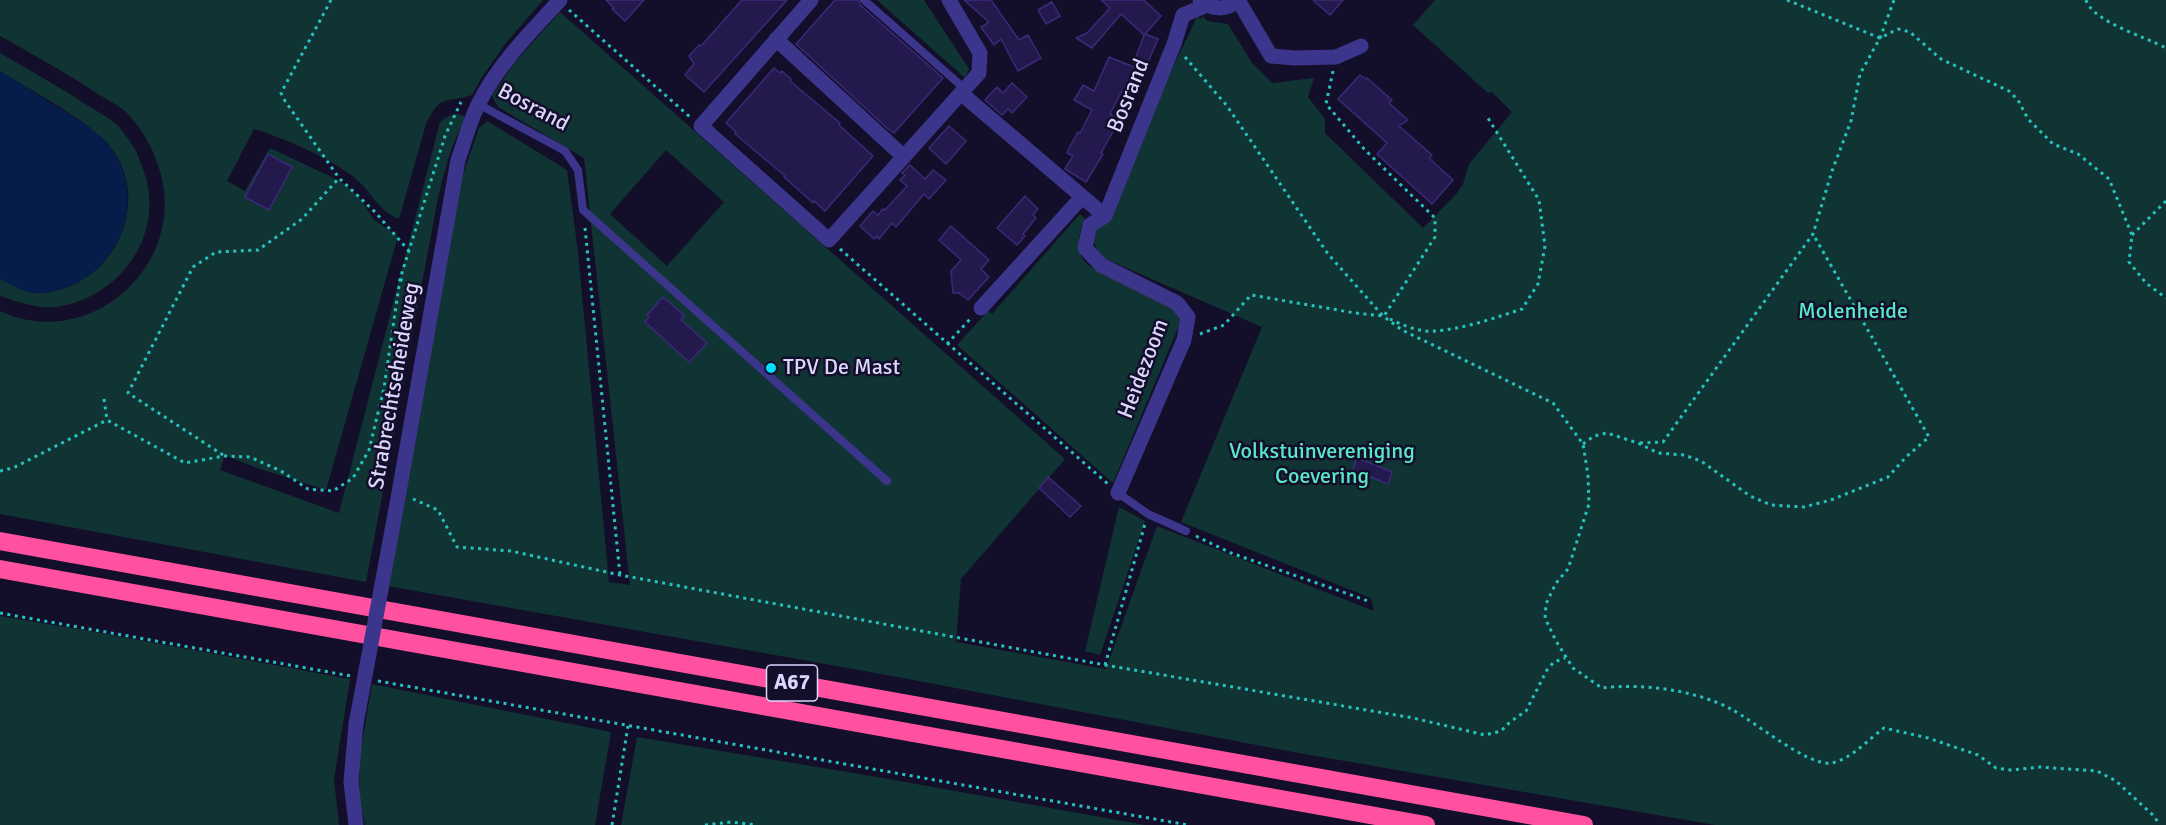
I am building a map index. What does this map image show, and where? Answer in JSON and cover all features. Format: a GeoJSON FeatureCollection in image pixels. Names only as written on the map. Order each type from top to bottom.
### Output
{"type":"FeatureCollection","features":[{"type":"Feature","properties":{"kind":"highway","name":"A67"},"geometry":{"type":"LineString","coordinates":[[0,541],[1584,825]]}},
{"type":"Feature","properties":{"kind":"highway","name":"A67"},"geometry":{"type":"LineString","coordinates":[[0,569],[1426,825]]}},
{"type":"Feature","properties":{"kind":"street"},"geometry":{"type":"LineString","coordinates":[[811,0],[700,126],[829,240],[979,73],[980,53],[949,0]]}},
{"type":"Feature","properties":{"kind":"street"},"geometry":{"type":"LineString","coordinates":[[1238,0],[1271,56],[1336,57],[1361,46]]}},
{"type":"Feature","properties":{"kind":"street","name":"Bosrand"},"geometry":{"type":"LineString","coordinates":[[1105,216],[1174,44],[1183,15],[1203,3],[1223,8],[1238,0]]}},
{"type":"Feature","properties":{"kind":"street","name":"Bosrand"},"geometry":{"type":"LineString","coordinates":[[471,101],[560,1]]}},
{"type":"Feature","properties":{"kind":"street"},"geometry":{"type":"LineString","coordinates":[[776,39],[904,157]]}},
{"type":"Feature","properties":{"kind":"street"},"geometry":{"type":"LineString","coordinates":[[964,92],[1105,216]]}},
{"type":"Feature","properties":{"kind":"street","name":"Strabrechtseheideweg"},"geometry":{"type":"LineString","coordinates":[[356,825],[351,782],[356,724],[434,306],[448,210],[471,101]]}},
{"type":"Feature","properties":{"kind":"street"},"geometry":{"type":"LineString","coordinates":[[981,308],[1082,197]]}},
{"type":"Feature","properties":{"kind":"street","name":"Heidezoom"},"geometry":{"type":"LineString","coordinates":[[1105,216],[1090,225],[1085,248],[1101,266],[1177,303],[1188,317],[1184,339],[1118,493]]}},
{"type":"Feature","properties":{"kind":"lane"},"geometry":{"type":"LineString","coordinates":[[864,0],[964,92]]}},
{"type":"Feature","properties":{"kind":"lane","name":"Bosrand"},"geometry":{"type":"LineString","coordinates":[[471,101],[565,151],[578,170],[583,210]]}},
{"type":"Feature","properties":{"kind":"lane"},"geometry":{"type":"LineString","coordinates":[[583,210],[887,481]]}},
{"type":"Feature","properties":{"kind":"lane"},"geometry":{"type":"LineString","coordinates":[[1118,493],[1148,514],[1186,531]]}},
{"type":"Feature","properties":{"kind":"path"},"geometry":{"type":"LineString","coordinates":[[331,0],[281,93],[339,178],[375,212],[409,251]]}},
{"type":"Feature","properties":{"kind":"path"},"geometry":{"type":"LineString","coordinates":[[1787,0],[1880,38],[1898,29],[1910,32],[1941,59],[2009,91],[2018,100],[2028,119],[2053,144],[2078,154],[2109,179],[2132,235],[2129,262],[2146,283],[2166,298]]}},
{"type":"Feature","properties":{"kind":"path"},"geometry":{"type":"LineString","coordinates":[[1638,443],[1663,442],[1813,234],[1832,171],[1851,121],[1860,74],[1880,38],[1894,0]]}},
{"type":"Feature","properties":{"kind":"path"},"geometry":{"type":"LineString","coordinates":[[2086,0],[2087,4],[2103,19],[2166,48]]}},
{"type":"Feature","properties":{"kind":"path"},"geometry":{"type":"LineString","coordinates":[[560,1],[700,126]]}},
{"type":"Feature","properties":{"kind":"path"},"geometry":{"type":"LineString","coordinates":[[1174,44],[1227,106],[1328,254],[1383,316],[1402,330],[1553,403],[1582,444],[1588,475],[1589,504],[1568,569],[1556,583],[1546,604],[1545,618],[1565,658],[1573,668],[1602,688],[1626,685],[1659,687],[1730,708],[1811,759],[1830,763],[1858,750],[1884,728],[1928,738],[1978,755],[1996,768],[2011,770],[2040,767],[2097,771],[2116,781],[2155,817],[2159,825]]}},
{"type":"Feature","properties":{"kind":"path"},"geometry":{"type":"LineString","coordinates":[[1336,57],[1326,104],[1365,150],[1435,218],[1435,237],[1383,316]]}},
{"type":"Feature","properties":{"kind":"path"},"geometry":{"type":"LineString","coordinates":[[107,420],[185,463],[224,456],[250,457],[281,471],[308,489],[333,491],[353,478],[369,450],[384,388],[400,279],[445,136],[458,106],[471,101]]}},
{"type":"Feature","properties":{"kind":"path"},"geometry":{"type":"LineString","coordinates":[[1184,339],[1224,325],[1251,295],[1355,314],[1383,316],[1402,325],[1433,332],[1485,321],[1522,309],[1538,284],[1545,246],[1539,200],[1486,115]]}},
{"type":"Feature","properties":{"kind":"path"},"geometry":{"type":"LineString","coordinates":[[224,456],[128,393],[193,267],[216,252],[258,250],[302,219],[339,178]]}},
{"type":"Feature","properties":{"kind":"path"},"geometry":{"type":"LineString","coordinates":[[2132,235],[2166,201]]}},
{"type":"Feature","properties":{"kind":"path"},"geometry":{"type":"LineString","coordinates":[[583,210],[620,575]]}},
{"type":"Feature","properties":{"kind":"path"},"geometry":{"type":"LineString","coordinates":[[1582,444],[1594,436],[1607,433],[1638,443],[1658,453],[1684,456],[1701,461],[1750,496],[1771,505],[1804,507],[1831,500],[1888,477],[1929,437],[1813,234]]}},
{"type":"Feature","properties":{"kind":"path"},"geometry":{"type":"LineString","coordinates":[[829,240],[1118,493]]}},
{"type":"Feature","properties":{"kind":"path"},"geometry":{"type":"LineString","coordinates":[[400,279],[434,306]]}},
{"type":"Feature","properties":{"kind":"path"},"geometry":{"type":"LineString","coordinates":[[947,344],[981,308]]}},
{"type":"Feature","properties":{"kind":"path"},"geometry":{"type":"LineString","coordinates":[[104,399],[107,420]]}},
{"type":"Feature","properties":{"kind":"path"},"geometry":{"type":"LineString","coordinates":[[0,471],[13,468],[107,420]]}},
{"type":"Feature","properties":{"kind":"path"},"geometry":{"type":"LineString","coordinates":[[399,493],[438,510],[457,547],[511,551],[620,575],[1105,665],[1413,718],[1485,735],[1501,731],[1526,711],[1547,670],[1554,662],[1565,658]]}},
{"type":"Feature","properties":{"kind":"path"},"geometry":{"type":"LineString","coordinates":[[1105,665],[1148,514]]}},
{"type":"Feature","properties":{"kind":"path"},"geometry":{"type":"LineString","coordinates":[[1186,531],[1232,553],[1371,602]]}},
{"type":"Feature","properties":{"kind":"path"},"geometry":{"type":"LineString","coordinates":[[0,613],[360,678]]}},
{"type":"Feature","properties":{"kind":"path"},"geometry":{"type":"LineString","coordinates":[[372,680],[1188,825]]}},
{"type":"Feature","properties":{"kind":"path"},"geometry":{"type":"LineString","coordinates":[[612,825],[628,726]]}},
{"type":"Feature","properties":{"kind":"path"},"geometry":{"type":"LineString","coordinates":[[705,825],[731,822],[756,825]]}},
{"type":"Feature","properties":{"kind":"green space"},"geometry":{"type":"Polygon","coordinates":[[[0,0],[543,0],[506,43],[472,95],[445,101],[431,114],[426,124],[399,219],[385,211],[361,183],[333,163],[293,143],[254,129],[227,181],[245,191],[270,148],[340,181],[359,197],[374,220],[398,236],[326,490],[257,468],[225,455],[220,470],[339,513],[440,122],[453,114],[460,114],[467,118],[452,148],[437,203],[366,582],[0,514],[0,311],[35,321],[68,320],[99,309],[126,290],[147,265],[161,234],[165,201],[153,151],[131,117],[114,103],[0,36],[0,0]]]}},
{"type":"Feature","properties":{"kind":"green space"},"geometry":{"type":"Polygon","coordinates":[[[877,0],[924,0],[969,69],[966,76],[964,77],[877,0]]]}},
{"type":"Feature","properties":{"kind":"green space"},"geometry":{"type":"Polygon","coordinates":[[[1435,0],[2166,0],[2166,825],[1715,825],[1299,753],[887,675],[388,586],[458,189],[479,128],[487,121],[567,170],[578,252],[609,582],[630,585],[584,158],[498,107],[492,96],[515,62],[560,12],[1065,459],[961,579],[956,642],[1106,669],[1157,526],[1374,611],[1371,598],[1181,522],[1262,327],[1099,256],[1094,242],[1098,224],[1197,17],[1201,19],[1202,16],[1208,21],[1228,24],[1252,63],[1272,83],[1314,78],[1308,97],[1325,119],[1325,133],[1423,228],[1457,193],[1463,184],[1469,164],[1512,112],[1492,92],[1488,93],[1413,25],[1435,0]],[[666,150],[610,214],[667,266],[724,202],[666,150]]]}},
{"type":"Feature","properties":{"kind":"green space"},"geometry":{"type":"Polygon","coordinates":[[[0,53],[114,122],[136,151],[144,172],[149,194],[149,217],[134,257],[104,288],[84,299],[62,306],[38,307],[0,296],[0,279],[25,291],[50,292],[85,279],[101,265],[114,249],[123,230],[128,210],[128,189],[123,168],[112,149],[90,128],[76,117],[0,71],[0,53]]]}},
{"type":"Feature","properties":{"kind":"green space"},"geometry":{"type":"Polygon","coordinates":[[[1080,214],[1085,218],[1081,228],[1079,246],[1085,262],[1114,279],[1174,304],[1181,321],[1113,483],[957,345],[988,311],[992,314],[1080,214]]]}},
{"type":"Feature","properties":{"kind":"green space"},"geometry":{"type":"Polygon","coordinates":[[[1119,507],[1145,521],[1100,655],[1085,651],[1119,507]]]}},
{"type":"Feature","properties":{"kind":"green space"},"geometry":{"type":"Polygon","coordinates":[[[0,616],[350,679],[334,779],[339,825],[0,825],[0,616]]]}},
{"type":"Feature","properties":{"kind":"green space"},"geometry":{"type":"Polygon","coordinates":[[[372,684],[611,732],[595,825],[365,825],[359,795],[360,755],[372,684]]]}},
{"type":"Feature","properties":{"kind":"green space"},"geometry":{"type":"Polygon","coordinates":[[[637,737],[877,777],[1145,825],[621,825],[637,737]]]}},
{"type":"Feature","properties":{"kind":"water"},"geometry":{"type":"Polygon","coordinates":[[[0,71],[82,122],[107,143],[122,169],[127,189],[127,210],[123,230],[114,248],[101,265],[85,278],[65,288],[46,293],[34,293],[0,279],[0,71]]]}},
{"type":"Feature","properties":{"kind":"building"},"geometry":{"type":"Polygon","coordinates":[[[606,0],[644,0],[625,21],[606,0]]]}},
{"type":"Feature","properties":{"kind":"building"},"geometry":{"type":"Polygon","coordinates":[[[742,0],[787,0],[704,92],[685,75],[694,64],[689,56],[699,45],[701,46],[742,0]]]}},
{"type":"Feature","properties":{"kind":"building"},"geometry":{"type":"Polygon","coordinates":[[[835,0],[858,0],[860,5],[943,78],[894,133],[796,44],[835,0]]]}},
{"type":"Feature","properties":{"kind":"building"},"geometry":{"type":"Polygon","coordinates":[[[964,0],[991,0],[1019,40],[1028,35],[1041,58],[1018,71],[1001,39],[994,45],[981,27],[989,22],[964,0]]]}},
{"type":"Feature","properties":{"kind":"building"},"geometry":{"type":"Polygon","coordinates":[[[1101,0],[1144,0],[1161,16],[1145,34],[1158,39],[1145,69],[1134,62],[1144,35],[1121,14],[1092,48],[1076,38],[1087,33],[1110,8],[1101,0]]]}},
{"type":"Feature","properties":{"kind":"building"},"geometry":{"type":"Polygon","coordinates":[[[1313,0],[1343,0],[1330,15],[1313,0]]]}},
{"type":"Feature","properties":{"kind":"building"},"geometry":{"type":"Polygon","coordinates":[[[1052,2],[1060,16],[1046,24],[1038,10],[1052,2]]]}},
{"type":"Feature","properties":{"kind":"building"},"geometry":{"type":"Polygon","coordinates":[[[1109,57],[1139,69],[1129,94],[1122,91],[1110,114],[1117,118],[1113,126],[1115,128],[1086,182],[1065,169],[1073,156],[1067,153],[1069,148],[1092,110],[1074,100],[1083,85],[1094,91],[1109,57]]]}},
{"type":"Feature","properties":{"kind":"building"},"geometry":{"type":"Polygon","coordinates":[[[774,68],[780,73],[782,71],[791,79],[790,81],[840,123],[839,125],[873,156],[825,211],[735,134],[736,132],[726,123],[774,68]]]}},
{"type":"Feature","properties":{"kind":"building"},"geometry":{"type":"Polygon","coordinates":[[[1360,75],[1367,78],[1392,100],[1389,103],[1408,120],[1399,126],[1432,155],[1429,158],[1453,180],[1432,204],[1377,154],[1387,143],[1338,99],[1360,75]]]}},
{"type":"Feature","properties":{"kind":"building"},"geometry":{"type":"Polygon","coordinates":[[[1012,83],[1027,97],[1012,113],[1008,109],[1002,115],[985,100],[997,87],[1003,93],[1012,83]]]}},
{"type":"Feature","properties":{"kind":"building"},"geometry":{"type":"Polygon","coordinates":[[[949,126],[966,141],[946,164],[929,148],[949,126]]]}},
{"type":"Feature","properties":{"kind":"building"},"geometry":{"type":"Polygon","coordinates":[[[268,154],[292,167],[269,210],[245,197],[268,154]]]}},
{"type":"Feature","properties":{"kind":"building"},"geometry":{"type":"Polygon","coordinates":[[[910,165],[925,179],[933,170],[946,180],[929,199],[924,194],[896,227],[892,223],[879,239],[877,236],[874,239],[860,226],[873,211],[878,215],[883,209],[885,210],[907,186],[900,180],[905,175],[902,173],[910,165]]]}},
{"type":"Feature","properties":{"kind":"building"},"geometry":{"type":"Polygon","coordinates":[[[1025,196],[1038,209],[1033,215],[1036,218],[1017,245],[997,228],[1025,196]]]}},
{"type":"Feature","properties":{"kind":"building"},"geometry":{"type":"Polygon","coordinates":[[[951,226],[989,260],[981,269],[989,277],[968,300],[959,293],[953,293],[951,271],[961,260],[939,240],[951,226]]]}},
{"type":"Feature","properties":{"kind":"building"},"geometry":{"type":"Polygon","coordinates":[[[663,297],[684,315],[681,320],[707,343],[689,362],[645,322],[649,317],[647,315],[663,297]]]}},
{"type":"Feature","properties":{"kind":"building"},"geometry":{"type":"Polygon","coordinates":[[[1357,458],[1392,472],[1388,484],[1353,470],[1357,458]]]}},
{"type":"Feature","properties":{"kind":"building"},"geometry":{"type":"Polygon","coordinates":[[[1048,477],[1081,506],[1070,517],[1039,488],[1048,477]]]}},
{"type":"Feature","properties":{"kind":"place","name":"TPV De Mast"},"geometry":{"type":"Point","coordinates":[771,368]}},
{"type":"Feature","properties":{"kind":"park label","name":"Molenheide"},"geometry":{"type":"Point","coordinates":[1853,312]}},
{"type":"Feature","properties":{"kind":"park label","name":"Volkstuinvereniging Coevering"},"geometry":{"type":"Point","coordinates":[1322,464]}}]}
